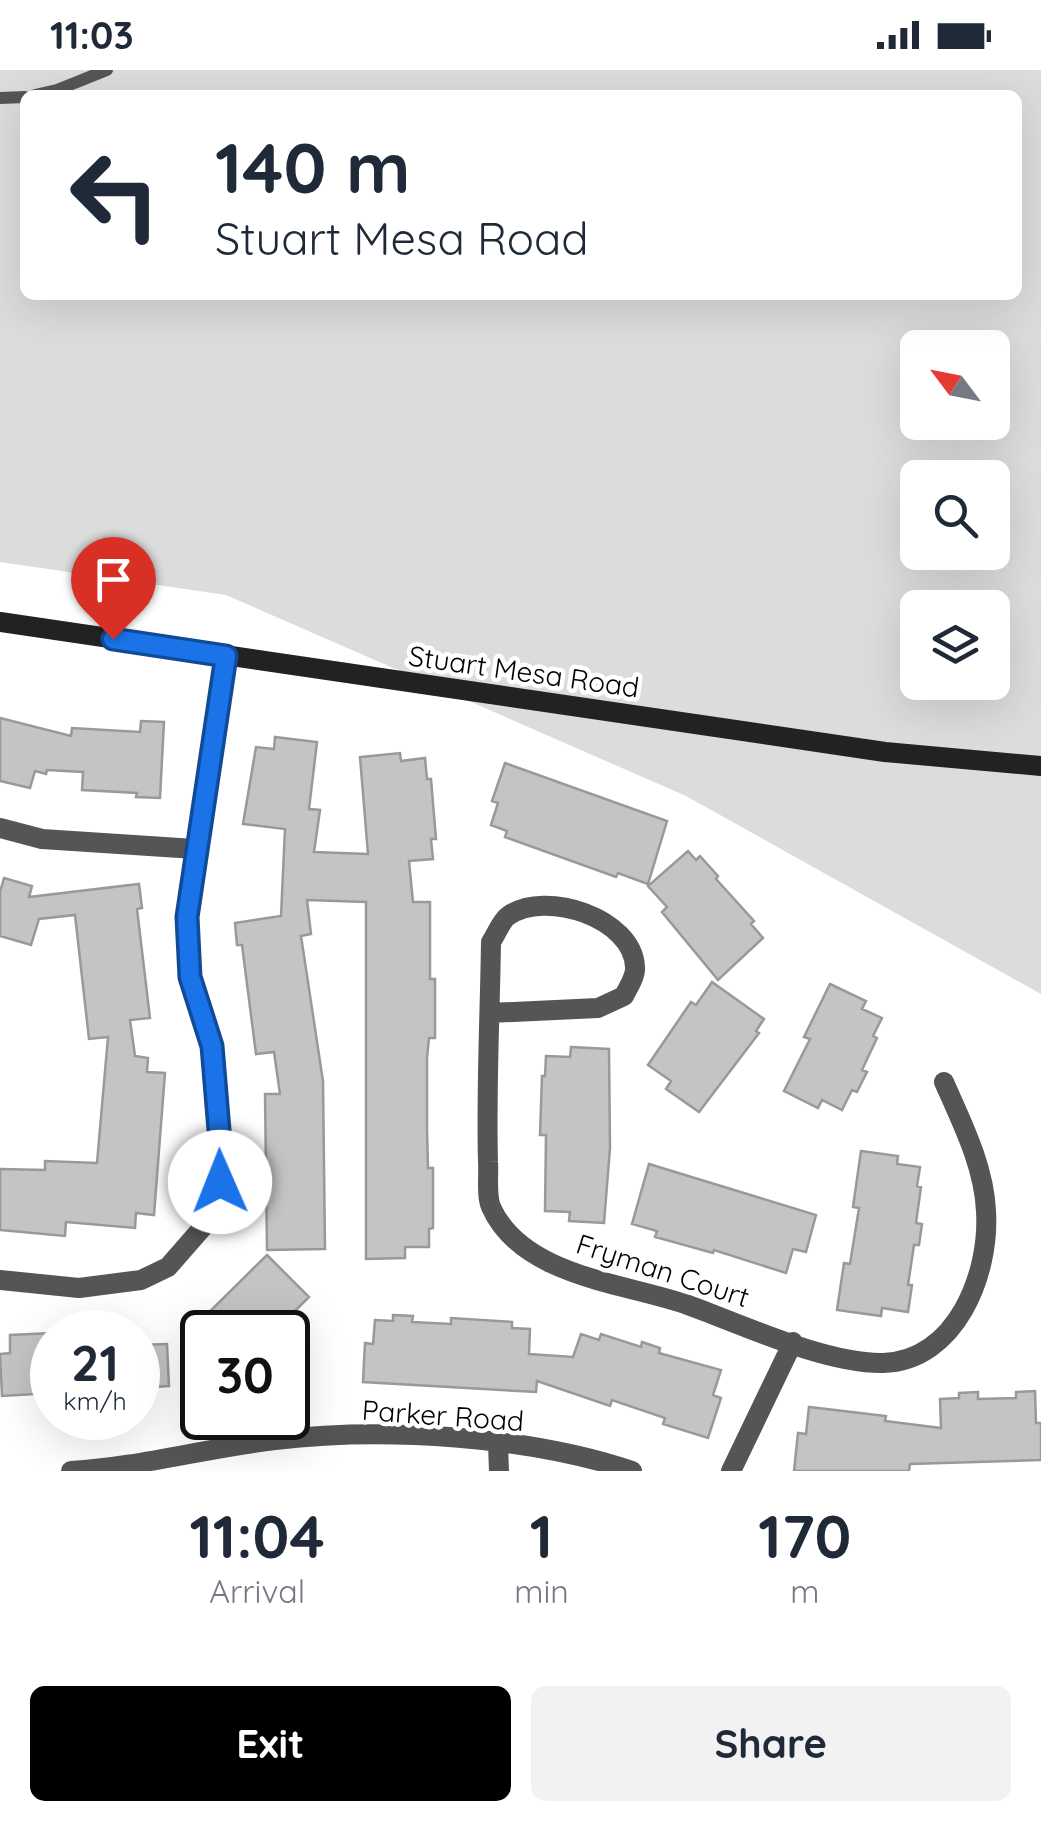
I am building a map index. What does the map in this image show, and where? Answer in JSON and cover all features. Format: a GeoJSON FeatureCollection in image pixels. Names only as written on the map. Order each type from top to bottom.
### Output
{"type":"FeatureCollection","features":[{"type":"Feature","properties":{"kind":"main road","name":"Stuart Mesa Road"},"geometry":{"type":"LineString","coordinates":[[0,622],[885,752],[1041,766]]}},
{"type":"Feature","properties":{"kind":"street"},"geometry":{"type":"LineString","coordinates":[[0,1280],[79,1288],[141,1280],[168,1266],[203,1227],[220,1182],[212,1046],[190,977],[187,917],[226,656]]}},
{"type":"Feature","properties":{"kind":"street"},"geometry":{"type":"LineString","coordinates":[[0,828],[42,839],[195,849]]}},
{"type":"Feature","properties":{"kind":"street","name":"Fryman Court"},"geometry":{"type":"LineString","coordinates":[[490,1013],[598,1008],[624,996],[636,969],[627,939],[574,909],[538,904],[506,916],[491,942],[490,1013],[490,1206],[514,1238],[575,1274],[674,1300],[834,1357],[884,1363],[925,1354],[961,1314],[975,1288],[986,1211],[973,1149],[944,1082]]}},
{"type":"Feature","properties":{"kind":"street"},"geometry":{"type":"LineString","coordinates":[[731,1471],[793,1342]]}},
{"type":"Feature","properties":{"kind":"street","name":"Parker Road"},"geometry":{"type":"LineString","coordinates":[[70,1471],[214,1461],[275,1440],[391,1434],[593,1458],[632,1471]]}},
{"type":"Feature","properties":{"kind":"street"},"geometry":{"type":"LineString","coordinates":[[498,1444],[499,1471]]}},
{"type":"Feature","properties":{"kind":"lane"},"geometry":{"type":"LineString","coordinates":[[57,90],[107,70]]}},
{"type":"Feature","properties":{"kind":"shaded area"},"geometry":{"type":"Polygon","coordinates":[[[0,70],[1041,70],[1041,994],[686,796],[226,595],[0,562],[0,70]]]}},
{"type":"Feature","properties":{"kind":"building"},"geometry":{"type":"Polygon","coordinates":[[[0,718],[71,736],[72,728],[140,732],[141,721],[164,722],[160,798],[82,790],[83,772],[35,771],[30,788],[0,781],[0,718]]]}},
{"type":"Feature","properties":{"kind":"building"},"geometry":{"type":"Polygon","coordinates":[[[275,737],[317,742],[309,809],[320,810],[314,852],[368,854],[360,757],[400,753],[401,761],[425,758],[427,779],[431,779],[436,839],[431,839],[433,859],[409,861],[413,902],[430,902],[435,1038],[429,1038],[427,1058],[427,1128],[428,1168],[433,1168],[433,1228],[429,1229],[429,1247],[405,1247],[405,1258],[366,1259],[366,902],[307,900],[311,934],[301,936],[323,1081],[325,1249],[267,1250],[265,1094],[280,1094],[274,1052],[256,1054],[242,945],[237,945],[235,923],[281,916],[285,829],[243,824],[256,747],[274,749],[275,737]]]}},
{"type":"Feature","properties":{"kind":"building"},"geometry":{"type":"Polygon","coordinates":[[[505,763],[667,821],[648,884],[618,873],[616,877],[505,837],[507,831],[491,825],[498,803],[492,801],[505,763]]]}},
{"type":"Feature","properties":{"kind":"building"},"geometry":{"type":"Polygon","coordinates":[[[688,851],[696,860],[700,856],[718,876],[716,879],[754,921],[751,924],[763,938],[718,980],[662,912],[667,907],[648,886],[688,851]]]}},
{"type":"Feature","properties":{"kind":"building"},"geometry":{"type":"Polygon","coordinates":[[[4,878],[32,886],[29,897],[139,884],[142,908],[137,909],[150,1018],[130,1020],[135,1056],[148,1058],[147,1072],[165,1073],[154,1215],[136,1213],[135,1228],[66,1222],[65,1236],[0,1230],[0,1169],[45,1170],[45,1161],[97,1163],[108,1037],[89,1039],[75,915],[39,919],[31,945],[0,936],[0,892],[4,878]]]}},
{"type":"Feature","properties":{"kind":"building"},"geometry":{"type":"Polygon","coordinates":[[[712,982],[764,1019],[756,1031],[759,1033],[699,1112],[666,1089],[671,1081],[648,1065],[691,1002],[696,1005],[712,982]]]}},
{"type":"Feature","properties":{"kind":"building"},"geometry":{"type":"Polygon","coordinates":[[[830,984],[866,1001],[862,1009],[882,1018],[862,1070],[867,1072],[842,1110],[822,1100],[818,1108],[784,1091],[810,1039],[804,1037],[830,984]]]}},
{"type":"Feature","properties":{"kind":"building"},"geometry":{"type":"Polygon","coordinates":[[[571,1047],[609,1049],[610,1148],[604,1223],[569,1221],[570,1212],[545,1211],[546,1135],[540,1135],[542,1076],[546,1056],[570,1057],[571,1047]]]}},
{"type":"Feature","properties":{"kind":"building"},"geometry":{"type":"Polygon","coordinates":[[[861,1151],[898,1156],[897,1164],[920,1167],[916,1223],[922,1224],[919,1245],[914,1245],[908,1312],[882,1308],[881,1316],[837,1310],[844,1263],[850,1264],[859,1208],[853,1207],[861,1151]]]}},
{"type":"Feature","properties":{"kind":"building"},"geometry":{"type":"Polygon","coordinates":[[[649,1164],[816,1215],[806,1252],[793,1249],[786,1273],[714,1250],[713,1253],[655,1237],[657,1231],[632,1224],[649,1164]]]}},
{"type":"Feature","properties":{"kind":"building"},"geometry":{"type":"Polygon","coordinates":[[[267,1255],[309,1297],[296,1310],[211,1310],[267,1255]]]}},
{"type":"Feature","properties":{"kind":"building"},"geometry":{"type":"Polygon","coordinates":[[[393,1315],[413,1316],[412,1322],[451,1324],[451,1318],[512,1322],[512,1328],[530,1329],[529,1354],[573,1357],[581,1334],[599,1340],[601,1334],[641,1347],[642,1342],[660,1348],[659,1353],[721,1370],[713,1395],[721,1398],[708,1438],[663,1424],[665,1418],[612,1400],[610,1406],[537,1381],[536,1392],[363,1382],[365,1343],[373,1344],[375,1320],[393,1321],[393,1315]]]}},
{"type":"Feature","properties":{"kind":"building"},"geometry":{"type":"Polygon","coordinates":[[[30,1334],[30,1394],[2,1396],[0,1354],[10,1353],[10,1335],[30,1334]]]}},
{"type":"Feature","properties":{"kind":"building"},"geometry":{"type":"Polygon","coordinates":[[[160,1344],[167,1344],[169,1386],[160,1387],[160,1344]]]}},
{"type":"Feature","properties":{"kind":"building"},"geometry":{"type":"Polygon","coordinates":[[[1035,1391],[1036,1423],[1041,1423],[1041,1460],[910,1464],[909,1471],[794,1471],[798,1433],[806,1434],[809,1407],[886,1416],[885,1421],[941,1428],[940,1399],[978,1392],[978,1399],[1016,1398],[1016,1392],[1035,1391]]]}},
{"type":"Feature","properties":{"kind":"route"},"geometry":{"type":"LineString","coordinates":[[113,639],[226,656],[187,917],[190,977],[212,1046],[220,1182]]}}]}
